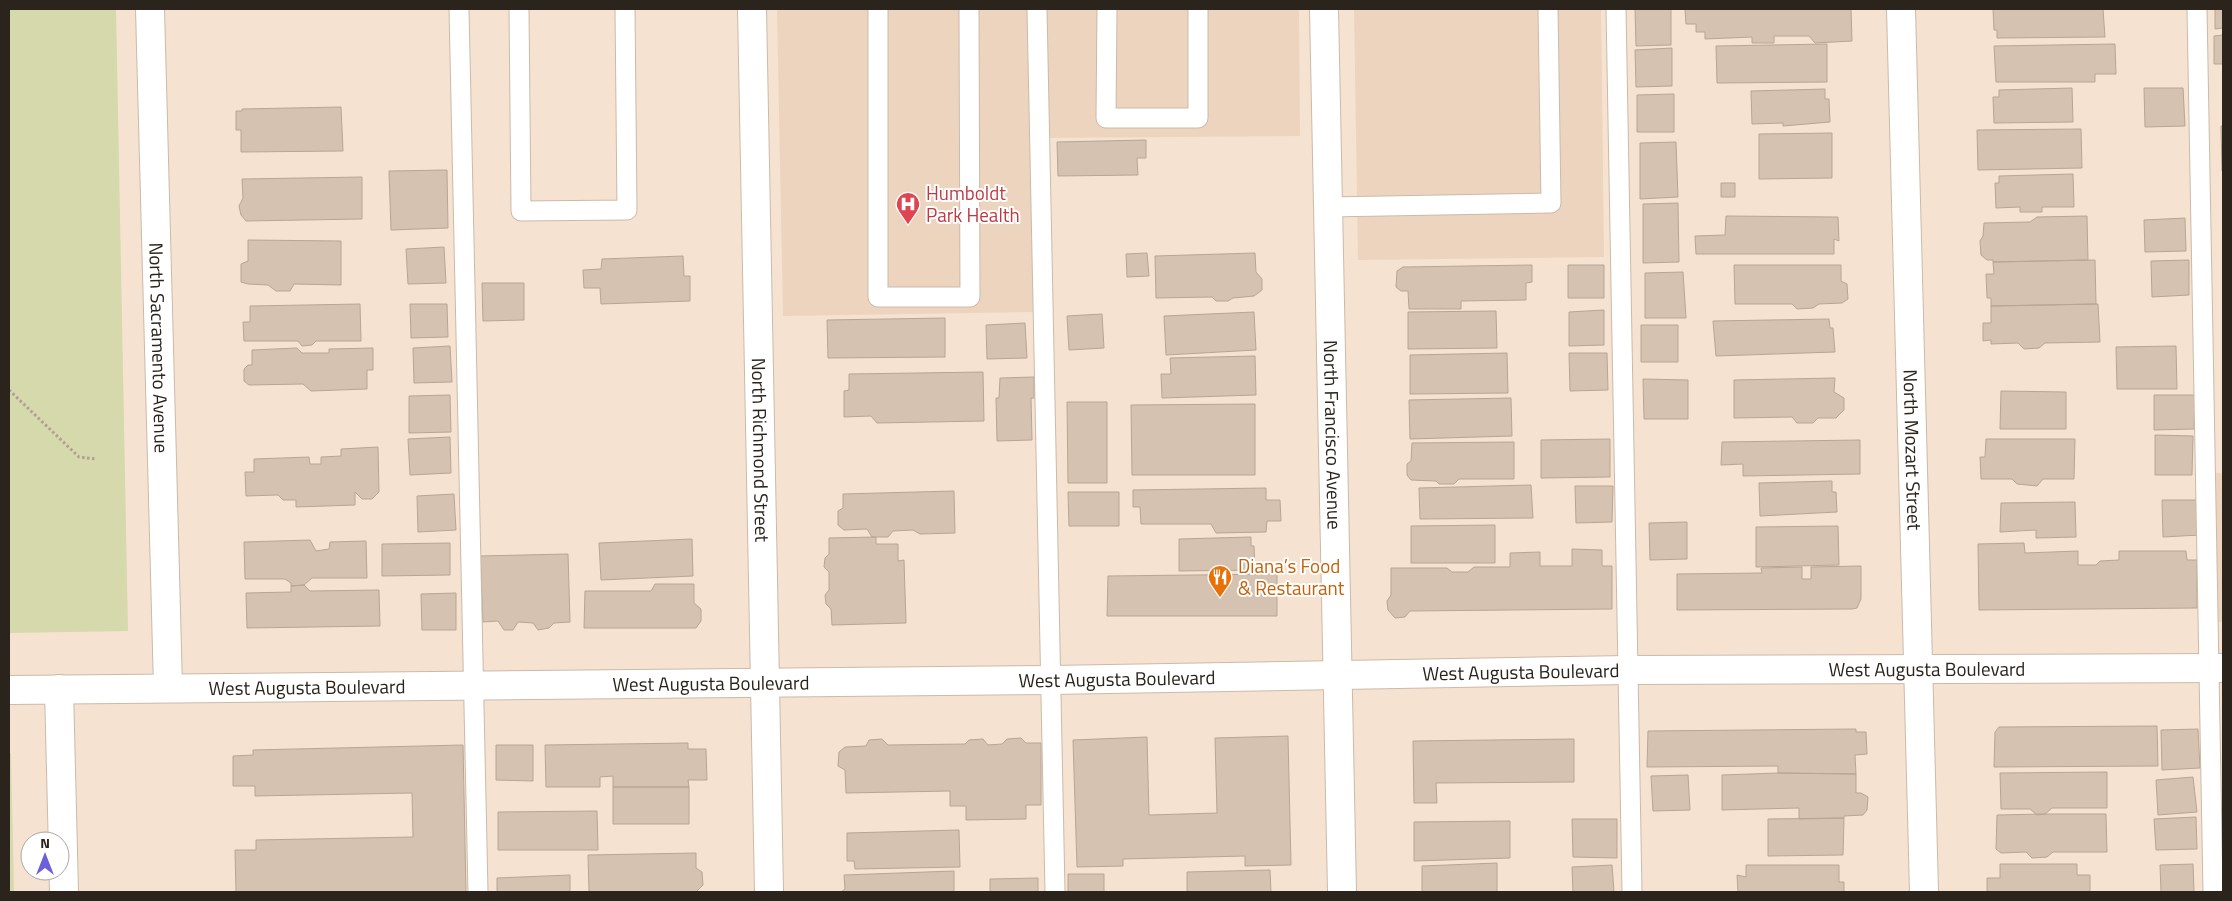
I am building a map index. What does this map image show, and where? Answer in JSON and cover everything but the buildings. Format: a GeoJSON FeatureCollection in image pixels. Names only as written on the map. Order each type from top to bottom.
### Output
{"type":"FeatureCollection","features":[{"type":"Feature","properties":{"kind":"street","name":"North Sacramento Avenue"},"geometry":{"type":"LineString","coordinates":[[150,9],[168,688]]}},
{"type":"Feature","properties":{"kind":"street","name":"North Richmond Street"},"geometry":{"type":"LineString","coordinates":[[752,9],[769,892]]}},
{"type":"Feature","properties":{"kind":"street","name":"North Francisco Avenue"},"geometry":{"type":"LineString","coordinates":[[1324,9],[1342,892]]}},
{"type":"Feature","properties":{"kind":"street","name":"North Mozart Street"},"geometry":{"type":"LineString","coordinates":[[1901,9],[1920,668],[1924,892]]}},
{"type":"Feature","properties":{"kind":"street","name":"West Augusta Boulevard"},"geometry":{"type":"LineString","coordinates":[[9,690],[474,684],[1051,680],[1628,670],[2216,668]]}},
{"type":"Feature","properties":{"kind":"street"},"geometry":{"type":"LineString","coordinates":[[59,689],[64,892]]}},
{"type":"Feature","properties":{"kind":"lane"},"geometry":{"type":"LineString","coordinates":[[460,9],[478,892]]}},
{"type":"Feature","properties":{"kind":"lane"},"geometry":{"type":"LineString","coordinates":[[518,9],[521,211],[627,210],[625,9]]}},
{"type":"Feature","properties":{"kind":"lane"},"geometry":{"type":"LineString","coordinates":[[878,9],[878,297],[970,297],[969,9]]}},
{"type":"Feature","properties":{"kind":"lane"},"geometry":{"type":"LineString","coordinates":[[1037,9],[1055,892]]}},
{"type":"Feature","properties":{"kind":"lane"},"geometry":{"type":"LineString","coordinates":[[1106,9],[1106,118],[1198,118],[1198,9]]}},
{"type":"Feature","properties":{"kind":"lane"},"geometry":{"type":"LineString","coordinates":[[1328,207],[1551,203],[1548,9]]}},
{"type":"Feature","properties":{"kind":"lane"},"geometry":{"type":"LineString","coordinates":[[1616,9],[1632,892]]}},
{"type":"Feature","properties":{"kind":"lane"},"geometry":{"type":"LineString","coordinates":[[2197,9],[2216,668],[2213,892]]}},
{"type":"Feature","properties":{"kind":"path"},"geometry":{"type":"LineString","coordinates":[[9,390],[79,457],[96,459]]}},
{"type":"Feature","properties":{"kind":"shaded area","name":"Humboldt Park Health"},"geometry":{"type":"Polygon","coordinates":[[[777,9],[1299,9],[1300,136],[1034,138],[1037,312],[783,316],[777,9]]]}},
{"type":"Feature","properties":{"kind":"shaded area"},"geometry":{"type":"Polygon","coordinates":[[[1354,9],[1601,9],[1604,257],[1358,260],[1354,9]]]}},
{"type":"Feature","properties":{"kind":"shaded area"},"geometry":{"type":"Polygon","coordinates":[[[2212,473],[2223,473],[2223,622],[2215,622],[2212,473]]]}},
{"type":"Feature","properties":{"kind":"green space"},"geometry":{"type":"Polygon","coordinates":[[[9,9],[116,9],[128,631],[9,633],[9,9]]]}},
{"type":"Feature","properties":{"kind":"green space"},"geometry":{"type":"Polygon","coordinates":[[[9,753],[11,753],[14,892],[9,892],[9,753]]]}},
{"type":"Feature","properties":{"kind":"place","name":"Humboldt Park Health"},"geometry":{"type":"Point","coordinates":[908,225]}},
{"type":"Feature","properties":{"kind":"place","name":"Diana’s Food & Restaurant"},"geometry":{"type":"Point","coordinates":[1220,598]}}]}
